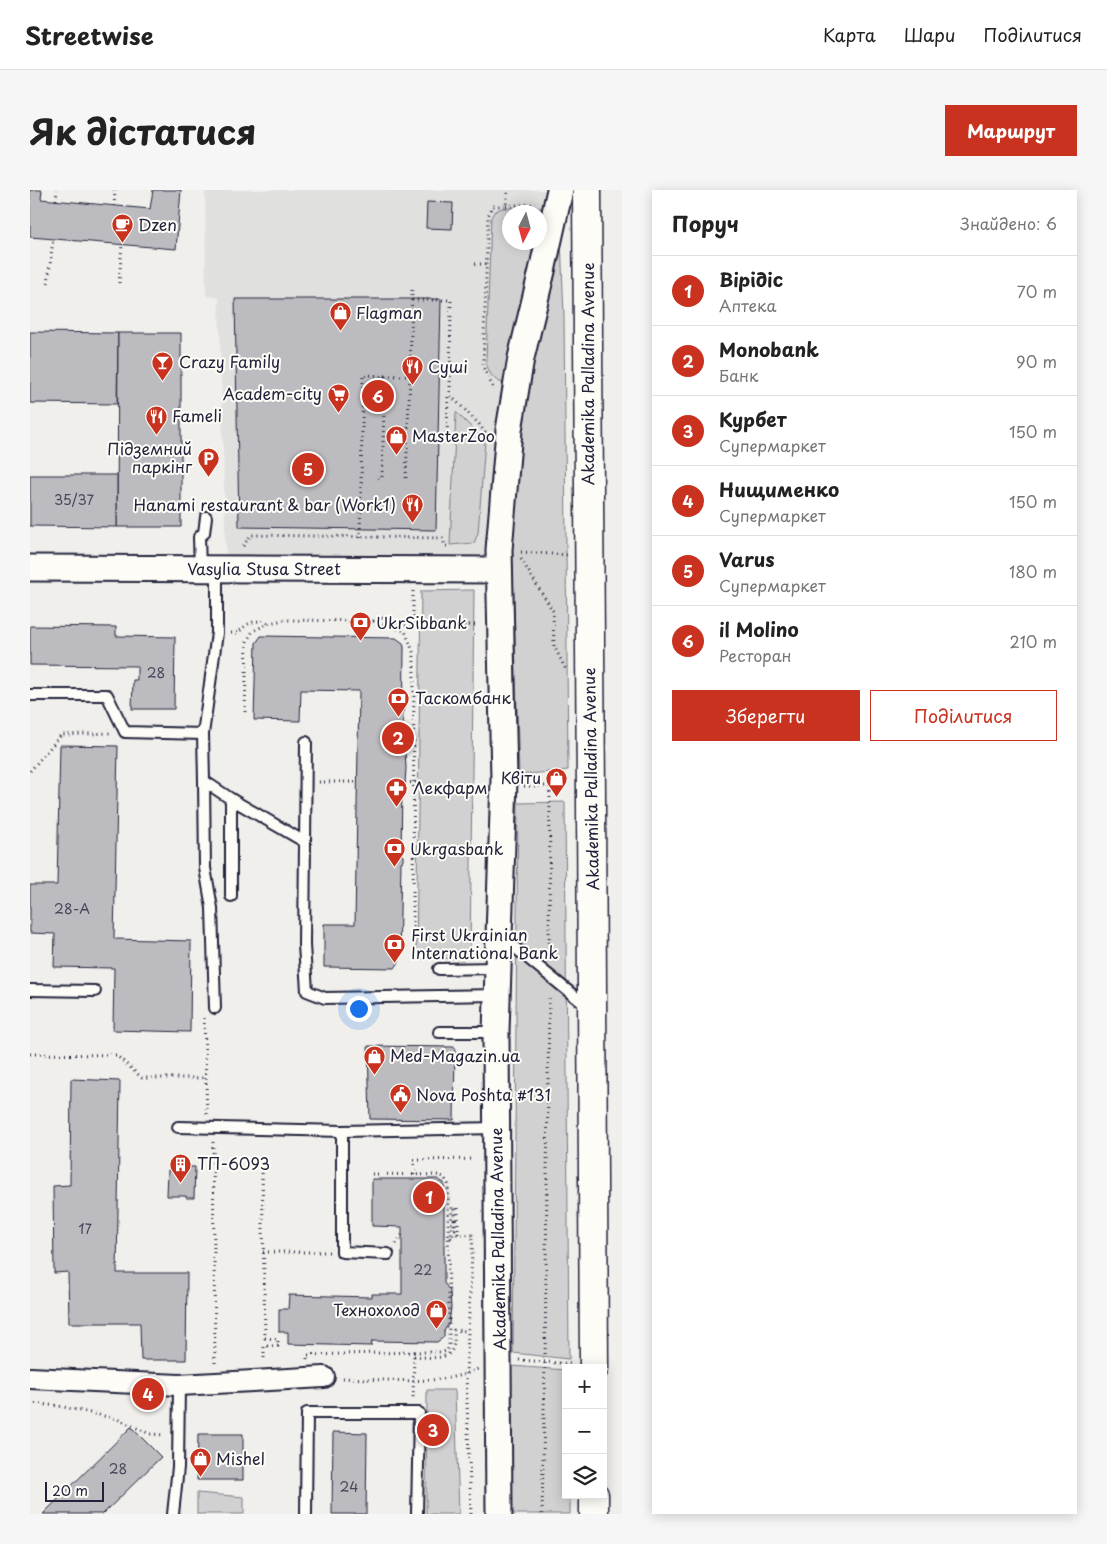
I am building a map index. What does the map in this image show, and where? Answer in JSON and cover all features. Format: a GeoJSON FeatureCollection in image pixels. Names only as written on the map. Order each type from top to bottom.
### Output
{"type":"FeatureCollection","features":[{"type":"Feature","properties":{"kind":"highway","name":"Akademika Palladina Avenue"},"geometry":{"type":"LineString","coordinates":[[587,190],[594,1364]]}},
{"type":"Feature","properties":{"kind":"highway"},"geometry":{"type":"LineString","coordinates":[[594,1499],[594,1514]]}},
{"type":"Feature","properties":{"kind":"street","name":"Akademika Palladina Avenue"},"geometry":{"type":"LineString","coordinates":[[499,1514],[496,1032],[504,779],[499,570],[509,430],[521,358],[542,271],[550,197]]}},
{"type":"Feature","properties":{"kind":"street","name":"Vasylia Stusa Street"},"geometry":{"type":"LineString","coordinates":[[30,568],[499,570]]}},
{"type":"Feature","properties":{"kind":"street"},"geometry":{"type":"LineString","coordinates":[[30,1378],[179,1385],[324,1377]]}},
{"type":"Feature","properties":{"kind":"lane"},"geometry":{"type":"LineString","coordinates":[[206,517],[204,533],[199,537],[219,568],[218,632],[203,734],[205,868],[212,908],[215,1008]]}},
{"type":"Feature","properties":{"kind":"lane"},"geometry":{"type":"LineString","coordinates":[[30,695],[107,695],[125,732],[203,734]]}},
{"type":"Feature","properties":{"kind":"lane"},"geometry":{"type":"LineString","coordinates":[[306,742],[304,945],[307,991],[326,998],[498,995]]}},
{"type":"Feature","properties":{"kind":"lane"},"geometry":{"type":"LineString","coordinates":[[204,781],[231,799],[306,842]]}},
{"type":"Feature","properties":{"kind":"lane"},"geometry":{"type":"LineString","coordinates":[[231,799],[231,896]]}},
{"type":"Feature","properties":{"kind":"lane"},"geometry":{"type":"LineString","coordinates":[[499,935],[593,1012]]}},
{"type":"Feature","properties":{"kind":"lane"},"geometry":{"type":"LineString","coordinates":[[439,969],[498,968]]}},
{"type":"Feature","properties":{"kind":"lane"},"geometry":{"type":"LineString","coordinates":[[30,990],[95,991]]}},
{"type":"Feature","properties":{"kind":"lane"},"geometry":{"type":"LineString","coordinates":[[439,1032],[496,1032]]}},
{"type":"Feature","properties":{"kind":"lane"},"geometry":{"type":"LineString","coordinates":[[178,1127],[342,1131],[497,1128]]}},
{"type":"Feature","properties":{"kind":"lane"},"geometry":{"type":"LineString","coordinates":[[342,1131],[342,1252],[388,1254]]}},
{"type":"Feature","properties":{"kind":"lane"},"geometry":{"type":"LineString","coordinates":[[173,1514],[178,1467],[179,1385]]}},
{"type":"Feature","properties":{"kind":"lane"},"geometry":{"type":"LineString","coordinates":[[306,1514],[307,1413],[419,1413],[417,1514]]}},
{"type":"Feature","properties":{"kind":"path"},"geometry":{"type":"LineString","coordinates":[[56,200],[57,190]]}},
{"type":"Feature","properties":{"kind":"path"},"geometry":{"type":"LineString","coordinates":[[114,206],[115,190]]}},
{"type":"Feature","properties":{"kind":"path"},"geometry":{"type":"LineString","coordinates":[[506,205],[508,190]]}},
{"type":"Feature","properties":{"kind":"path"},"geometry":{"type":"LineString","coordinates":[[511,205],[550,197]]}},
{"type":"Feature","properties":{"kind":"path"},"geometry":{"type":"LineString","coordinates":[[490,380],[483,368],[488,216],[493,206],[502,206]]}},
{"type":"Feature","properties":{"kind":"path"},"geometry":{"type":"LineString","coordinates":[[48,283],[54,238]]}},
{"type":"Feature","properties":{"kind":"path"},"geometry":{"type":"LineString","coordinates":[[119,283],[122,244]]}},
{"type":"Feature","properties":{"kind":"path"},"geometry":{"type":"LineString","coordinates":[[475,264],[486,264]]}},
{"type":"Feature","properties":{"kind":"path"},"geometry":{"type":"LineString","coordinates":[[406,478],[412,289]]}},
{"type":"Feature","properties":{"kind":"path"},"geometry":{"type":"LineString","coordinates":[[412,300],[451,300],[450,395],[479,424],[490,439]]}},
{"type":"Feature","properties":{"kind":"path"},"geometry":{"type":"LineString","coordinates":[[360,538],[364,375],[410,376]]}},
{"type":"Feature","properties":{"kind":"path"},"geometry":{"type":"LineString","coordinates":[[375,477],[382,478],[385,376]]}},
{"type":"Feature","properties":{"kind":"path"},"geometry":{"type":"LineString","coordinates":[[448,395],[448,443]]}},
{"type":"Feature","properties":{"kind":"path"},"geometry":{"type":"LineString","coordinates":[[219,568],[241,549],[251,535],[443,538],[445,546],[455,547]]}},
{"type":"Feature","properties":{"kind":"path"},"geometry":{"type":"LineString","coordinates":[[517,552],[553,611],[554,646],[569,676]]}},
{"type":"Feature","properties":{"kind":"path"},"geometry":{"type":"LineString","coordinates":[[413,598],[413,625]]}},
{"type":"Feature","properties":{"kind":"path"},"geometry":{"type":"LineString","coordinates":[[373,621],[380,617],[402,626],[482,625]]}},
{"type":"Feature","properties":{"kind":"path"},"geometry":{"type":"LineString","coordinates":[[238,633],[245,625],[258,620],[270,623]]}},
{"type":"Feature","properties":{"kind":"path"},"geometry":{"type":"LineString","coordinates":[[245,712],[247,641],[253,631],[270,623],[284,620],[373,621],[405,631],[414,654],[413,937]]}},
{"type":"Feature","properties":{"kind":"path"},"geometry":{"type":"LineString","coordinates":[[30,771],[61,735],[125,732]]}},
{"type":"Feature","properties":{"kind":"path"},"geometry":{"type":"LineString","coordinates":[[306,782],[357,782]]}},
{"type":"Feature","properties":{"kind":"path"},"geometry":{"type":"LineString","coordinates":[[404,783],[420,782],[420,793],[486,786]]}},
{"type":"Feature","properties":{"kind":"path"},"geometry":{"type":"LineString","coordinates":[[542,1514],[550,786]]}},
{"type":"Feature","properties":{"kind":"path"},"geometry":{"type":"LineString","coordinates":[[30,1054],[116,1055],[142,1078],[206,1078]]}},
{"type":"Feature","properties":{"kind":"path"},"geometry":{"type":"LineString","coordinates":[[414,1175],[414,1160],[474,1159]]}},
{"type":"Feature","properties":{"kind":"path"},"geometry":{"type":"LineString","coordinates":[[262,1168],[265,1338],[278,1339],[278,1346],[264,1346],[264,1367]]}},
{"type":"Feature","properties":{"kind":"path"},"geometry":{"type":"LineString","coordinates":[[307,1362],[307,1355],[414,1354],[443,1352],[447,1351],[449,1346],[448,1184],[444,1177],[437,1175],[372,1174]]}},
{"type":"Feature","properties":{"kind":"path"},"geometry":{"type":"LineString","coordinates":[[448,1234],[452,1207],[454,1208],[454,1229],[456,1229],[456,1208],[458,1208],[458,1234]]}},
{"type":"Feature","properties":{"kind":"path"},"geometry":{"type":"LineString","coordinates":[[448,1234],[451,1238],[453,1238],[453,1234],[473,1235]]}},
{"type":"Feature","properties":{"kind":"path"},"geometry":{"type":"LineString","coordinates":[[263,1252],[342,1252]]}},
{"type":"Feature","properties":{"kind":"path"},"geometry":{"type":"LineString","coordinates":[[414,1354],[442,1357],[449,1354],[453,1347],[454,1330],[468,1331]]}},
{"type":"Feature","properties":{"kind":"path"},"geometry":{"type":"LineString","coordinates":[[413,1402],[414,1354]]}},
{"type":"Feature","properties":{"kind":"path"},"geometry":{"type":"LineString","coordinates":[[324,1377],[424,1381],[466,1374],[471,1514]]}},
{"type":"Feature","properties":{"kind":"path"},"geometry":{"type":"LineString","coordinates":[[30,1403],[59,1406],[117,1419],[150,1434]]}},
{"type":"Feature","properties":{"kind":"shaded area"},"geometry":{"type":"Polygon","coordinates":[[[205,190],[556,190],[547,239],[547,205],[502,205],[502,250],[545,250],[487,563],[226,560],[219,298],[207,296],[205,190]]]}},
{"type":"Feature","properties":{"kind":"shaded area"},"geometry":{"type":"Polygon","coordinates":[[[502,208],[502,250],[534,250],[507,384],[499,382],[493,377],[486,362],[491,218],[494,212],[502,208]]]}},
{"type":"Feature","properties":{"kind":"shaded area"},"geometry":{"type":"Polygon","coordinates":[[[560,210],[564,317],[568,770],[519,775],[512,536],[524,366],[560,210]]]}},
{"type":"Feature","properties":{"kind":"shaded area"},"geometry":{"type":"Polygon","coordinates":[[[456,412],[485,441],[478,533],[474,543],[450,545],[456,412]]]}},
{"type":"Feature","properties":{"kind":"shaded area"},"geometry":{"type":"Polygon","coordinates":[[[474,590],[470,958],[416,959],[421,591],[474,590]]]}},
{"type":"Feature","properties":{"kind":"shaded area"},"geometry":{"type":"Polygon","coordinates":[[[565,802],[569,1359],[513,1353],[518,803],[565,802]]]}},
{"type":"Feature","properties":{"kind":"shaded area"},"geometry":{"type":"Polygon","coordinates":[[[511,1366],[562,1370],[562,1499],[570,1499],[570,1514],[511,1514],[511,1366]]]}},
{"type":"Feature","properties":{"kind":"shaded area"},"geometry":{"type":"Polygon","coordinates":[[[427,1390],[455,1390],[459,1514],[426,1514],[427,1390]]]}},
{"type":"Feature","properties":{"kind":"shaded area"},"geometry":{"type":"Polygon","coordinates":[[[197,1493],[244,1497],[244,1514],[197,1514],[197,1493]]]}},
{"type":"Feature","properties":{"kind":"building"},"geometry":{"type":"Polygon","coordinates":[[[30,190],[42,190],[41,199],[150,209],[153,190],[181,190],[176,249],[30,237],[30,190]]]}},
{"type":"Feature","properties":{"kind":"building"},"geometry":{"type":"Polygon","coordinates":[[[427,202],[453,203],[452,229],[426,228],[427,202]]]}},
{"type":"Feature","properties":{"kind":"building","name":"Academ-city"},"geometry":{"type":"Polygon","coordinates":[[[235,299],[441,299],[436,530],[239,527],[235,299]]]}},
{"type":"Feature","properties":{"kind":"building"},"geometry":{"type":"Polygon","coordinates":[[[30,332],[118,333],[117,404],[30,403],[30,332]]]}},
{"type":"Feature","properties":{"kind":"building"},"geometry":{"type":"Polygon","coordinates":[[[118,333],[181,333],[181,527],[117,527],[118,333]]]}},
{"type":"Feature","properties":{"kind":"building"},"geometry":{"type":"Polygon","coordinates":[[[30,475],[117,475],[117,527],[30,526],[30,475]]]}},
{"type":"Feature","properties":{"kind":"building"},"geometry":{"type":"Polygon","coordinates":[[[30,626],[116,627],[116,636],[175,637],[174,709],[132,709],[133,680],[137,680],[137,666],[30,665],[30,626]]]}},
{"type":"Feature","properties":{"kind":"building"},"geometry":{"type":"Polygon","coordinates":[[[261,636],[396,638],[403,643],[403,746],[406,768],[405,783],[402,787],[401,854],[403,861],[401,862],[399,962],[395,968],[324,967],[324,924],[355,924],[359,691],[301,690],[300,721],[254,720],[256,643],[261,636]]]}},
{"type":"Feature","properties":{"kind":"building"},"geometry":{"type":"Polygon","coordinates":[[[60,745],[118,746],[114,939],[191,941],[190,1032],[113,1030],[114,968],[54,967],[55,934],[30,933],[30,885],[57,885],[60,745]]]}},
{"type":"Feature","properties":{"kind":"building"},"geometry":{"type":"Polygon","coordinates":[[[368,1046],[455,1047],[454,1120],[370,1119],[368,1046]]]}},
{"type":"Feature","properties":{"kind":"building"},"geometry":{"type":"Polygon","coordinates":[[[71,1079],[120,1081],[117,1273],[187,1273],[186,1360],[141,1360],[140,1323],[69,1323],[68,1272],[54,1273],[53,1186],[70,1185],[71,1079]]]}},
{"type":"Feature","properties":{"kind":"building","name":"ТП-6093"},"geometry":{"type":"Polygon","coordinates":[[[187,1167],[195,1167],[194,1198],[167,1196],[168,1170],[187,1170],[187,1167]]]}},
{"type":"Feature","properties":{"kind":"building"},"geometry":{"type":"Polygon","coordinates":[[[372,1179],[437,1179],[444,1183],[444,1283],[450,1291],[451,1308],[449,1323],[444,1331],[444,1337],[437,1342],[372,1341],[371,1346],[288,1344],[288,1332],[279,1332],[279,1309],[288,1309],[289,1295],[372,1297],[372,1294],[402,1294],[402,1227],[372,1226],[372,1179]]]}},
{"type":"Feature","properties":{"kind":"building"},"geometry":{"type":"Polygon","coordinates":[[[131,1427],[161,1457],[103,1514],[43,1514],[131,1427]]]}},
{"type":"Feature","properties":{"kind":"building"},"geometry":{"type":"Polygon","coordinates":[[[333,1432],[367,1433],[366,1514],[332,1514],[333,1432]]]}},
{"type":"Feature","properties":{"kind":"building"},"geometry":{"type":"Polygon","coordinates":[[[198,1434],[243,1434],[243,1480],[197,1480],[198,1434]]]}},
{"type":"Feature","properties":{"kind":"place","name":"Dzen"},"geometry":{"type":"Point","coordinates":[122,244]}},
{"type":"Feature","properties":{"kind":"place","name":"Flagman"},"geometry":{"type":"Point","coordinates":[340,332]}},
{"type":"Feature","properties":{"kind":"place","name":"Crazy Family"},"geometry":{"type":"Point","coordinates":[163,381]}},
{"type":"Feature","properties":{"kind":"place","name":"Суші"},"geometry":{"type":"Point","coordinates":[412,386]}},
{"type":"Feature","properties":{"kind":"place","name":"il Molino"},"geometry":{"type":"Point","coordinates":[378,396]}},
{"type":"Feature","properties":{"kind":"place","name":"Academ-city"},"geometry":{"type":"Point","coordinates":[338,413]}},
{"type":"Feature","properties":{"kind":"place","name":"Fameli"},"geometry":{"type":"Point","coordinates":[156,435]}},
{"type":"Feature","properties":{"kind":"place","name":"MasterZoo"},"geometry":{"type":"Point","coordinates":[396,455]}},
{"type":"Feature","properties":{"kind":"place","name":"Varus"},"geometry":{"type":"Point","coordinates":[308,469]}},
{"type":"Feature","properties":{"kind":"place","name":"Підземний паркінг"},"geometry":{"type":"Point","coordinates":[208,477]}},
{"type":"Feature","properties":{"kind":"place","name":"Hanami restaurant & bar (Work1)"},"geometry":{"type":"Point","coordinates":[412,524]}},
{"type":"Feature","properties":{"kind":"place","name":"UkrSibbank"},"geometry":{"type":"Point","coordinates":[360,642]}},
{"type":"Feature","properties":{"kind":"place","name":"Таскомбанк"},"geometry":{"type":"Point","coordinates":[399,717]}},
{"type":"Feature","properties":{"kind":"place","name":"Monobank"},"geometry":{"type":"Point","coordinates":[398,738]}},
{"type":"Feature","properties":{"kind":"place","name":"Квіти"},"geometry":{"type":"Point","coordinates":[557,797]}},
{"type":"Feature","properties":{"kind":"place","name":"Лекфарм"},"geometry":{"type":"Point","coordinates":[397,807]}},
{"type":"Feature","properties":{"kind":"place","name":"Ukrgasbank"},"geometry":{"type":"Point","coordinates":[394,868]}},
{"type":"Feature","properties":{"kind":"place","name":"First Ukrainian International Bank"},"geometry":{"type":"Point","coordinates":[395,963]}},
{"type":"Feature","properties":{"kind":"place","name":"Med-Magazin.ua"},"geometry":{"type":"Point","coordinates":[374,1075]}},
{"type":"Feature","properties":{"kind":"place","name":"Nova Poshta #131"},"geometry":{"type":"Point","coordinates":[400,1114]}},
{"type":"Feature","properties":{"kind":"place","name":"ТП-6093"},"geometry":{"type":"Point","coordinates":[181,1183]}},
{"type":"Feature","properties":{"kind":"place","name":"Вірідіс"},"geometry":{"type":"Point","coordinates":[429,1197]}},
{"type":"Feature","properties":{"kind":"place","name":"Технохолод"},"geometry":{"type":"Point","coordinates":[436,1329]}},
{"type":"Feature","properties":{"kind":"place","name":"Нищименко"},"geometry":{"type":"Point","coordinates":[148,1394]}},
{"type":"Feature","properties":{"kind":"place","name":"Курбет"},"geometry":{"type":"Point","coordinates":[433,1430]}},
{"type":"Feature","properties":{"kind":"place","name":"Mishel"},"geometry":{"type":"Point","coordinates":[200,1478]}}]}
